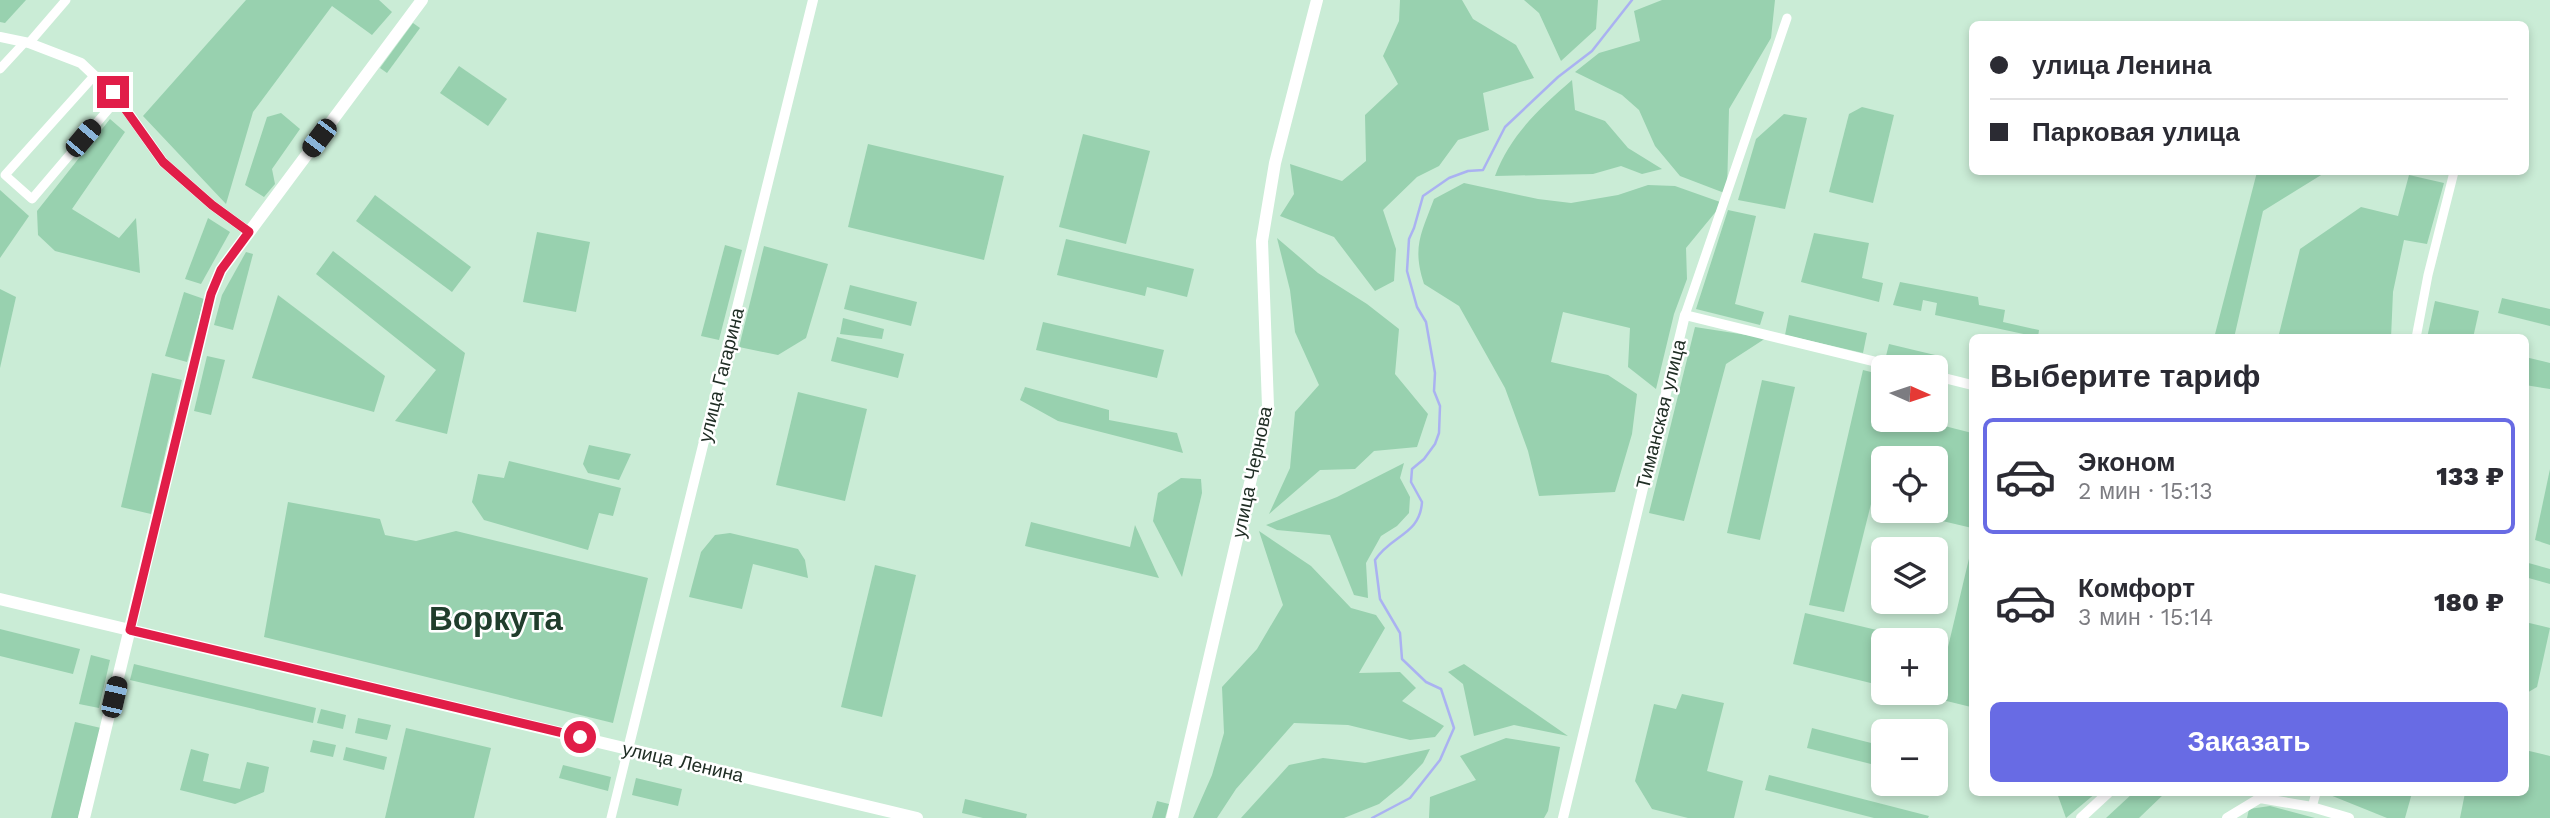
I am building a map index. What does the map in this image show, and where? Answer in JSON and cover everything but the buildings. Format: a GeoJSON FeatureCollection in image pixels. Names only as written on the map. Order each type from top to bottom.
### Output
{"type":"FeatureCollection","features":[{"type":"Feature","properties":{"kind":"main road"},"geometry":{"type":"LineString","coordinates":[[84,818],[211,294],[221,270],[422,0]]}},
{"type":"Feature","properties":{"kind":"main road","name":"улица Чернова"},"geometry":{"type":"LineString","coordinates":[[1172,818],[1268,406],[1262,241],[1275,163],[1317,0]]}},
{"type":"Feature","properties":{"kind":"main road","name":"улица Ленина"},"geometry":{"type":"LineString","coordinates":[[0,599],[917,818]]}},
{"type":"Feature","properties":{"kind":"street"},"geometry":{"type":"LineString","coordinates":[[0,69],[66,0]]}},
{"type":"Feature","properties":{"kind":"street","name":"улица Гагарина"},"geometry":{"type":"LineString","coordinates":[[628,749],[813,0]]}},
{"type":"Feature","properties":{"kind":"street","name":"Тиманская улица"},"geometry":{"type":"LineString","coordinates":[[1563,818],[1685,315],[1787,18]]}},
{"type":"Feature","properties":{"kind":"street"},"geometry":{"type":"LineString","coordinates":[[0,37],[27,43],[81,63],[118,98],[163,162],[212,205],[249,232]]}},
{"type":"Feature","properties":{"kind":"street"},"geometry":{"type":"LineString","coordinates":[[94,76],[5,175],[32,199],[118,98]]}},
{"type":"Feature","properties":{"kind":"street"},"geometry":{"type":"LineString","coordinates":[[2417,334],[2428,275],[2453,175]]}},
{"type":"Feature","properties":{"kind":"street"},"geometry":{"type":"LineString","coordinates":[[1685,315],[1871,361]]}},
{"type":"Feature","properties":{"kind":"street"},"geometry":{"type":"LineString","coordinates":[[1948,379],[1969,384]]}},
{"type":"Feature","properties":{"kind":"street"},"geometry":{"type":"LineString","coordinates":[[611,818],[628,749]]}},
{"type":"Feature","properties":{"kind":"street"},"geometry":{"type":"LineString","coordinates":[[2081,818],[2106,796]]}},
{"type":"Feature","properties":{"kind":"street"},"geometry":{"type":"LineString","coordinates":[[2312,807],[2315,796]]}},
{"type":"Feature","properties":{"kind":"street"},"geometry":{"type":"LineString","coordinates":[[2227,818],[2260,798],[2312,807],[2349,818]]}},
{"type":"Feature","properties":{"kind":"green space"},"geometry":{"type":"Polygon","coordinates":[[[0,0],[26,0],[5,23],[0,22],[0,0]]]}},
{"type":"Feature","properties":{"kind":"green space"},"geometry":{"type":"Polygon","coordinates":[[[246,0],[379,0],[392,12],[372,35],[332,6],[253,112],[226,204],[143,116],[246,0]]]}},
{"type":"Feature","properties":{"kind":"green space"},"geometry":{"type":"Polygon","coordinates":[[[1400,0],[1462,0],[1473,19],[1516,45],[1534,78],[1483,93],[1489,130],[1458,140],[1439,166],[1417,177],[1383,210],[1396,249],[1394,281],[1375,291],[1334,237],[1280,216],[1294,194],[1290,164],[1342,181],[1366,161],[1365,115],[1398,84],[1383,56],[1399,21],[1400,0]]]}},
{"type":"Feature","properties":{"kind":"green space"},"geometry":{"type":"Polygon","coordinates":[[[1524,0],[1598,0],[1596,29],[1561,61],[1539,13],[1524,0]]]}},
{"type":"Feature","properties":{"kind":"green space"},"geometry":{"type":"Polygon","coordinates":[[[1662,0],[1775,0],[1771,38],[1729,109],[1727,194],[1680,176],[1655,146],[1639,110],[1622,95],[1575,72],[1599,53],[1640,41],[1634,11],[1662,0]]]}},
{"type":"Feature","properties":{"kind":"green space"},"geometry":{"type":"Polygon","coordinates":[[[413,23],[420,28],[387,73],[380,68],[413,23]]]}},
{"type":"Feature","properties":{"kind":"green space"},"geometry":{"type":"Polygon","coordinates":[[[459,66],[507,99],[488,126],[440,93],[459,66]]]}},
{"type":"Feature","properties":{"kind":"green space"},"geometry":{"type":"Polygon","coordinates":[[[1572,80],[1575,110],[1605,121],[1628,148],[1662,169],[1642,174],[1621,166],[1593,174],[1495,176],[1501,161],[1518,135],[1572,80]]]}},
{"type":"Feature","properties":{"kind":"green space"},"geometry":{"type":"Polygon","coordinates":[[[1862,107],[1894,115],[1873,203],[1829,192],[1849,114],[1862,107]]]}},
{"type":"Feature","properties":{"kind":"green space"},"geometry":{"type":"Polygon","coordinates":[[[281,113],[300,129],[272,169],[275,184],[264,197],[245,185],[267,117],[281,113]]]}},
{"type":"Feature","properties":{"kind":"green space"},"geometry":{"type":"Polygon","coordinates":[[[1784,114],[1807,118],[1785,209],[1738,200],[1756,139],[1784,114]]]}},
{"type":"Feature","properties":{"kind":"green space"},"geometry":{"type":"Polygon","coordinates":[[[110,119],[125,132],[72,209],[119,238],[136,218],[140,273],[55,251],[38,235],[37,211],[110,119]]]}},
{"type":"Feature","properties":{"kind":"green space"},"geometry":{"type":"Polygon","coordinates":[[[1083,134],[1150,151],[1126,244],[1059,227],[1083,134]]]}},
{"type":"Feature","properties":{"kind":"green space"},"geometry":{"type":"Polygon","coordinates":[[[868,144],[1004,176],[984,260],[848,227],[868,144]]]}},
{"type":"Feature","properties":{"kind":"green space"},"geometry":{"type":"Polygon","coordinates":[[[2256,175],[2321,175],[2263,211],[2235,334],[2215,334],[2256,175]]]}},
{"type":"Feature","properties":{"kind":"green space"},"geometry":{"type":"Polygon","coordinates":[[[2409,175],[2444,183],[2427,244],[2404,240],[2393,292],[2391,334],[2279,334],[2300,249],[2361,207],[2398,216],[2409,175]]]}},
{"type":"Feature","properties":{"kind":"green space"},"geometry":{"type":"Polygon","coordinates":[[[1464,183],[1538,199],[1571,203],[1618,195],[1648,185],[1675,186],[1723,203],[1686,248],[1687,279],[1674,314],[1656,389],[1628,367],[1630,328],[1563,312],[1551,362],[1608,375],[1637,394],[1632,434],[1615,492],[1539,496],[1528,451],[1505,388],[1459,306],[1424,284],[1418,250],[1434,199],[1464,183]]]}},
{"type":"Feature","properties":{"kind":"green space"},"geometry":{"type":"Polygon","coordinates":[[[0,190],[29,216],[0,258],[0,190]]]}},
{"type":"Feature","properties":{"kind":"green space"},"geometry":{"type":"Polygon","coordinates":[[[375,195],[471,267],[452,292],[356,221],[375,195]]]}},
{"type":"Feature","properties":{"kind":"green space"},"geometry":{"type":"Polygon","coordinates":[[[1728,210],[1756,216],[1735,304],[1764,312],[1760,325],[1696,309],[1728,210]]]}},
{"type":"Feature","properties":{"kind":"green space"},"geometry":{"type":"Polygon","coordinates":[[[208,218],[230,232],[201,284],[185,279],[208,218]]]}},
{"type":"Feature","properties":{"kind":"green space"},"geometry":{"type":"Polygon","coordinates":[[[537,232],[590,242],[576,312],[523,302],[537,232]]]}},
{"type":"Feature","properties":{"kind":"green space"},"geometry":{"type":"Polygon","coordinates":[[[1814,233],[1869,243],[1862,278],[1883,283],[1879,302],[1801,282],[1814,233]]]}},
{"type":"Feature","properties":{"kind":"green space"},"geometry":{"type":"Polygon","coordinates":[[[1277,238],[1318,273],[1367,304],[1399,329],[1395,374],[1428,414],[1417,447],[1374,451],[1355,469],[1320,470],[1269,514],[1290,468],[1295,412],[1319,385],[1295,332],[1290,290],[1277,238]]]}},
{"type":"Feature","properties":{"kind":"green space"},"geometry":{"type":"Polygon","coordinates":[[[1066,239],[1194,269],[1187,297],[1147,287],[1145,296],[1057,275],[1066,239]]]}},
{"type":"Feature","properties":{"kind":"green space"},"geometry":{"type":"Polygon","coordinates":[[[725,245],[742,250],[719,340],[701,336],[725,245]]]}},
{"type":"Feature","properties":{"kind":"green space"},"geometry":{"type":"Polygon","coordinates":[[[764,246],[828,264],[806,338],[778,355],[739,347],[764,246]]]}},
{"type":"Feature","properties":{"kind":"green space"},"geometry":{"type":"Polygon","coordinates":[[[333,251],[465,353],[447,434],[395,421],[436,370],[316,274],[333,251]]]}},
{"type":"Feature","properties":{"kind":"green space"},"geometry":{"type":"Polygon","coordinates":[[[246,252],[253,254],[233,330],[214,325],[222,295],[246,252]]]}},
{"type":"Feature","properties":{"kind":"green space"},"geometry":{"type":"Polygon","coordinates":[[[1900,282],[1978,297],[1979,305],[2005,310],[2003,322],[2039,330],[2038,334],[2024,334],[1935,315],[1937,303],[1923,300],[1921,311],[1893,305],[1900,282]]]}},
{"type":"Feature","properties":{"kind":"green space"},"geometry":{"type":"Polygon","coordinates":[[[850,285],[917,302],[911,326],[844,309],[850,285]]]}},
{"type":"Feature","properties":{"kind":"green space"},"geometry":{"type":"Polygon","coordinates":[[[0,289],[16,297],[0,368],[0,289]]]}},
{"type":"Feature","properties":{"kind":"green space"},"geometry":{"type":"Polygon","coordinates":[[[184,292],[204,299],[187,362],[165,356],[184,292]]]}},
{"type":"Feature","properties":{"kind":"green space"},"geometry":{"type":"Polygon","coordinates":[[[278,295],[385,376],[374,412],[252,378],[278,295]]]}},
{"type":"Feature","properties":{"kind":"green space"},"geometry":{"type":"Polygon","coordinates":[[[2502,298],[2550,309],[2550,326],[2498,313],[2502,298]]]}},
{"type":"Feature","properties":{"kind":"green space"},"geometry":{"type":"Polygon","coordinates":[[[2435,301],[2479,311],[2474,334],[2428,334],[2435,301]]]}},
{"type":"Feature","properties":{"kind":"green space"},"geometry":{"type":"Polygon","coordinates":[[[1789,315],[1867,333],[1863,353],[1785,335],[1789,315]]]}},
{"type":"Feature","properties":{"kind":"green space"},"geometry":{"type":"Polygon","coordinates":[[[843,318],[884,329],[882,339],[840,334],[843,318]]]}},
{"type":"Feature","properties":{"kind":"green space"},"geometry":{"type":"Polygon","coordinates":[[[1043,322],[1164,350],[1157,378],[1036,350],[1043,322]]]}},
{"type":"Feature","properties":{"kind":"green space"},"geometry":{"type":"Polygon","coordinates":[[[1695,327],[1766,338],[1726,364],[1684,521],[1649,513],[1695,327]]]}},
{"type":"Feature","properties":{"kind":"green space"},"geometry":{"type":"Polygon","coordinates":[[[837,337],[904,354],[898,378],[831,361],[837,337]]]}},
{"type":"Feature","properties":{"kind":"green space"},"geometry":{"type":"Polygon","coordinates":[[[1889,344],[1935,355],[1886,355],[1889,344]]]}},
{"type":"Feature","properties":{"kind":"green space"},"geometry":{"type":"Polygon","coordinates":[[[207,356],[225,360],[211,415],[194,411],[207,356]]]}},
{"type":"Feature","properties":{"kind":"green space"},"geometry":{"type":"Polygon","coordinates":[[[2529,358],[2550,363],[2550,389],[2529,386],[2529,358]]]}},
{"type":"Feature","properties":{"kind":"green space"},"geometry":{"type":"Polygon","coordinates":[[[1863,370],[1871,372],[1871,432],[1948,432],[1948,427],[1969,432],[1969,527],[1948,522],[1948,446],[1871,446],[1871,504],[1844,612],[1809,605],[1863,370]]]}},
{"type":"Feature","properties":{"kind":"green space"},"geometry":{"type":"Polygon","coordinates":[[[152,373],[182,380],[151,514],[121,507],[152,373]]]}},
{"type":"Feature","properties":{"kind":"green space"},"geometry":{"type":"Polygon","coordinates":[[[1762,380],[1795,387],[1760,540],[1727,533],[1762,380]]]}},
{"type":"Feature","properties":{"kind":"green space"},"geometry":{"type":"Polygon","coordinates":[[[1025,387],[1109,410],[1109,420],[1177,433],[1183,453],[1058,421],[1020,400],[1025,387]]]}},
{"type":"Feature","properties":{"kind":"green space"},"geometry":{"type":"Polygon","coordinates":[[[798,392],[867,409],[845,501],[776,485],[798,392]]]}},
{"type":"Feature","properties":{"kind":"green space"},"geometry":{"type":"Polygon","coordinates":[[[589,445],[631,454],[619,480],[588,473],[583,464],[589,445]]]}},
{"type":"Feature","properties":{"kind":"green space"},"geometry":{"type":"Polygon","coordinates":[[[509,461],[621,488],[613,516],[599,513],[588,550],[484,520],[472,502],[478,474],[504,478],[509,461]]]}},
{"type":"Feature","properties":{"kind":"green space"},"geometry":{"type":"Polygon","coordinates":[[[1404,463],[1400,478],[1410,497],[1409,513],[1397,526],[1381,536],[1366,563],[1368,598],[1354,595],[1330,535],[1277,530],[1266,525],[1337,497],[1404,463]]]}},
{"type":"Feature","properties":{"kind":"green space"},"geometry":{"type":"Polygon","coordinates":[[[2550,469],[2550,545],[2535,540],[2550,469]]]}},
{"type":"Feature","properties":{"kind":"green space"},"geometry":{"type":"Polygon","coordinates":[[[1181,478],[1201,479],[1202,493],[1182,577],[1153,521],[1158,493],[1181,478]]]}},
{"type":"Feature","properties":{"kind":"green space"},"geometry":{"type":"Polygon","coordinates":[[[288,502],[380,519],[385,535],[416,541],[456,531],[648,578],[613,723],[264,637],[288,502]]]}},
{"type":"Feature","properties":{"kind":"green space"},"geometry":{"type":"Polygon","coordinates":[[[1031,522],[1130,547],[1135,525],[1159,578],[1025,546],[1031,522]]]}},
{"type":"Feature","properties":{"kind":"green space"},"geometry":{"type":"Polygon","coordinates":[[[1259,531],[1311,566],[1351,608],[1376,615],[1385,628],[1359,673],[1400,672],[1416,688],[1402,701],[1444,726],[1435,737],[1410,740],[1348,725],[1294,723],[1236,789],[1217,818],[1193,818],[1212,775],[1224,733],[1222,687],[1257,649],[1283,605],[1259,531]]]}},
{"type":"Feature","properties":{"kind":"green space"},"geometry":{"type":"Polygon","coordinates":[[[730,533],[798,549],[805,560],[808,578],[753,564],[742,609],[689,597],[701,552],[715,535],[730,533]]]}},
{"type":"Feature","properties":{"kind":"green space"},"geometry":{"type":"Polygon","coordinates":[[[1969,559],[1969,707],[1948,701],[1948,647],[1969,559]]]}},
{"type":"Feature","properties":{"kind":"green space"},"geometry":{"type":"Polygon","coordinates":[[[2529,563],[2550,569],[2550,584],[2529,578],[2529,563]]]}},
{"type":"Feature","properties":{"kind":"green space"},"geometry":{"type":"Polygon","coordinates":[[[875,565],[916,575],[882,717],[841,707],[875,565]]]}},
{"type":"Feature","properties":{"kind":"green space"},"geometry":{"type":"Polygon","coordinates":[[[1805,613],[1871,629],[1871,683],[1793,664],[1805,613]]]}},
{"type":"Feature","properties":{"kind":"green space"},"geometry":{"type":"Polygon","coordinates":[[[2529,623],[2550,628],[2537,687],[2529,692],[2529,623]]]}},
{"type":"Feature","properties":{"kind":"green space"},"geometry":{"type":"Polygon","coordinates":[[[0,629],[80,649],[73,674],[0,656],[0,629]]]}},
{"type":"Feature","properties":{"kind":"green space"},"geometry":{"type":"Polygon","coordinates":[[[91,655],[110,660],[99,708],[79,704],[91,655]]]}},
{"type":"Feature","properties":{"kind":"green space"},"geometry":{"type":"Polygon","coordinates":[[[134,664],[316,708],[313,723],[130,680],[134,664]]]}},
{"type":"Feature","properties":{"kind":"green space"},"geometry":{"type":"Polygon","coordinates":[[[1464,664],[1568,736],[1514,725],[1474,736],[1463,684],[1448,672],[1464,664]]]}},
{"type":"Feature","properties":{"kind":"green space"},"geometry":{"type":"Polygon","coordinates":[[[1682,694],[1724,703],[1707,771],[1743,781],[1734,818],[1688,818],[1652,809],[1635,781],[1654,704],[1676,709],[1682,694]]]}},
{"type":"Feature","properties":{"kind":"green space"},"geometry":{"type":"Polygon","coordinates":[[[321,709],[346,715],[343,729],[317,723],[321,709]]]}},
{"type":"Feature","properties":{"kind":"green space"},"geometry":{"type":"Polygon","coordinates":[[[358,718],[391,725],[387,740],[355,733],[358,718]]]}},
{"type":"Feature","properties":{"kind":"green space"},"geometry":{"type":"Polygon","coordinates":[[[75,722],[101,728],[78,818],[51,818],[75,722]]]}},
{"type":"Feature","properties":{"kind":"green space"},"geometry":{"type":"Polygon","coordinates":[[[406,728],[491,748],[474,818],[385,818],[406,728]]]}},
{"type":"Feature","properties":{"kind":"green space"},"geometry":{"type":"Polygon","coordinates":[[[1812,728],[1871,743],[1871,764],[1807,748],[1812,728]]]}},
{"type":"Feature","properties":{"kind":"green space"},"geometry":{"type":"Polygon","coordinates":[[[1506,738],[1560,747],[1548,811],[1544,818],[1429,818],[1430,797],[1476,780],[1460,756],[1506,738]]]}},
{"type":"Feature","properties":{"kind":"green space"},"geometry":{"type":"Polygon","coordinates":[[[313,740],[336,745],[333,757],[310,752],[313,740]]]}},
{"type":"Feature","properties":{"kind":"green space"},"geometry":{"type":"Polygon","coordinates":[[[346,747],[387,757],[384,770],[343,760],[346,747]]]}},
{"type":"Feature","properties":{"kind":"green space"},"geometry":{"type":"Polygon","coordinates":[[[191,749],[209,754],[203,781],[240,789],[247,762],[269,767],[264,792],[235,804],[180,790],[191,749]]]}},
{"type":"Feature","properties":{"kind":"green space"},"geometry":{"type":"Polygon","coordinates":[[[1430,749],[1423,763],[1379,804],[1344,818],[1241,818],[1289,765],[1323,758],[1365,763],[1430,749]]]}},
{"type":"Feature","properties":{"kind":"green space"},"geometry":{"type":"Polygon","coordinates":[[[2529,751],[2550,756],[2550,818],[2460,818],[2464,796],[2529,796],[2529,751]]]}},
{"type":"Feature","properties":{"kind":"green space"},"geometry":{"type":"Polygon","coordinates":[[[563,765],[611,777],[608,791],[559,778],[563,765]]]}},
{"type":"Feature","properties":{"kind":"green space"},"geometry":{"type":"Polygon","coordinates":[[[1769,775],[1929,816],[1874,818],[1765,790],[1769,775]]]}},
{"type":"Feature","properties":{"kind":"green space"},"geometry":{"type":"Polygon","coordinates":[[[636,778],[682,789],[678,806],[632,795],[636,778]]]}},
{"type":"Feature","properties":{"kind":"green space"},"geometry":{"type":"Polygon","coordinates":[[[2058,796],[2092,796],[2066,818],[2058,796]]]}},
{"type":"Feature","properties":{"kind":"green space"},"geometry":{"type":"Polygon","coordinates":[[[2130,796],[2162,796],[2139,818],[2106,818],[2130,796]]]}},
{"type":"Feature","properties":{"kind":"green space"},"geometry":{"type":"Polygon","coordinates":[[[2332,796],[2411,796],[2405,818],[2387,818],[2332,796]]]}},
{"type":"Feature","properties":{"kind":"green space"},"geometry":{"type":"Polygon","coordinates":[[[965,799],[1027,814],[1026,818],[983,818],[962,813],[965,799]]]}},
{"type":"Feature","properties":{"kind":"green space"},"geometry":{"type":"Polygon","coordinates":[[[1157,801],[1169,804],[1165,818],[1152,818],[1157,801]]]}},
{"type":"Feature","properties":{"kind":"green space"},"geometry":{"type":"Polygon","coordinates":[[[2270,806],[2315,818],[2247,818],[2249,809],[2270,806]]]}},
{"type":"Feature","properties":{"kind":"waterway"},"geometry":{"type":"LineString","coordinates":[[1372,818],[1410,798],[1440,760],[1454,728],[1441,689],[1426,682],[1402,659],[1400,633],[1380,599],[1375,560],[1416,521],[1422,502],[1411,482],[1412,469],[1424,459],[1439,433],[1440,406],[1434,391],[1435,373],[1426,322],[1417,307],[1407,271],[1409,239],[1423,196],[1449,178],[1468,171],[1483,170],[1505,127],[1558,77],[1592,51],[1632,0]]}},
{"type":"Feature","properties":{"kind":"district","name":"Воркута"},"geometry":{"type":"Point","coordinates":[496,618]}},
{"type":"Feature","properties":{"kind":"route"},"geometry":{"type":"LineString","coordinates":[[113,92],[163,162],[212,205],[249,232],[221,270],[211,294],[130,630],[580,737]]}}]}
